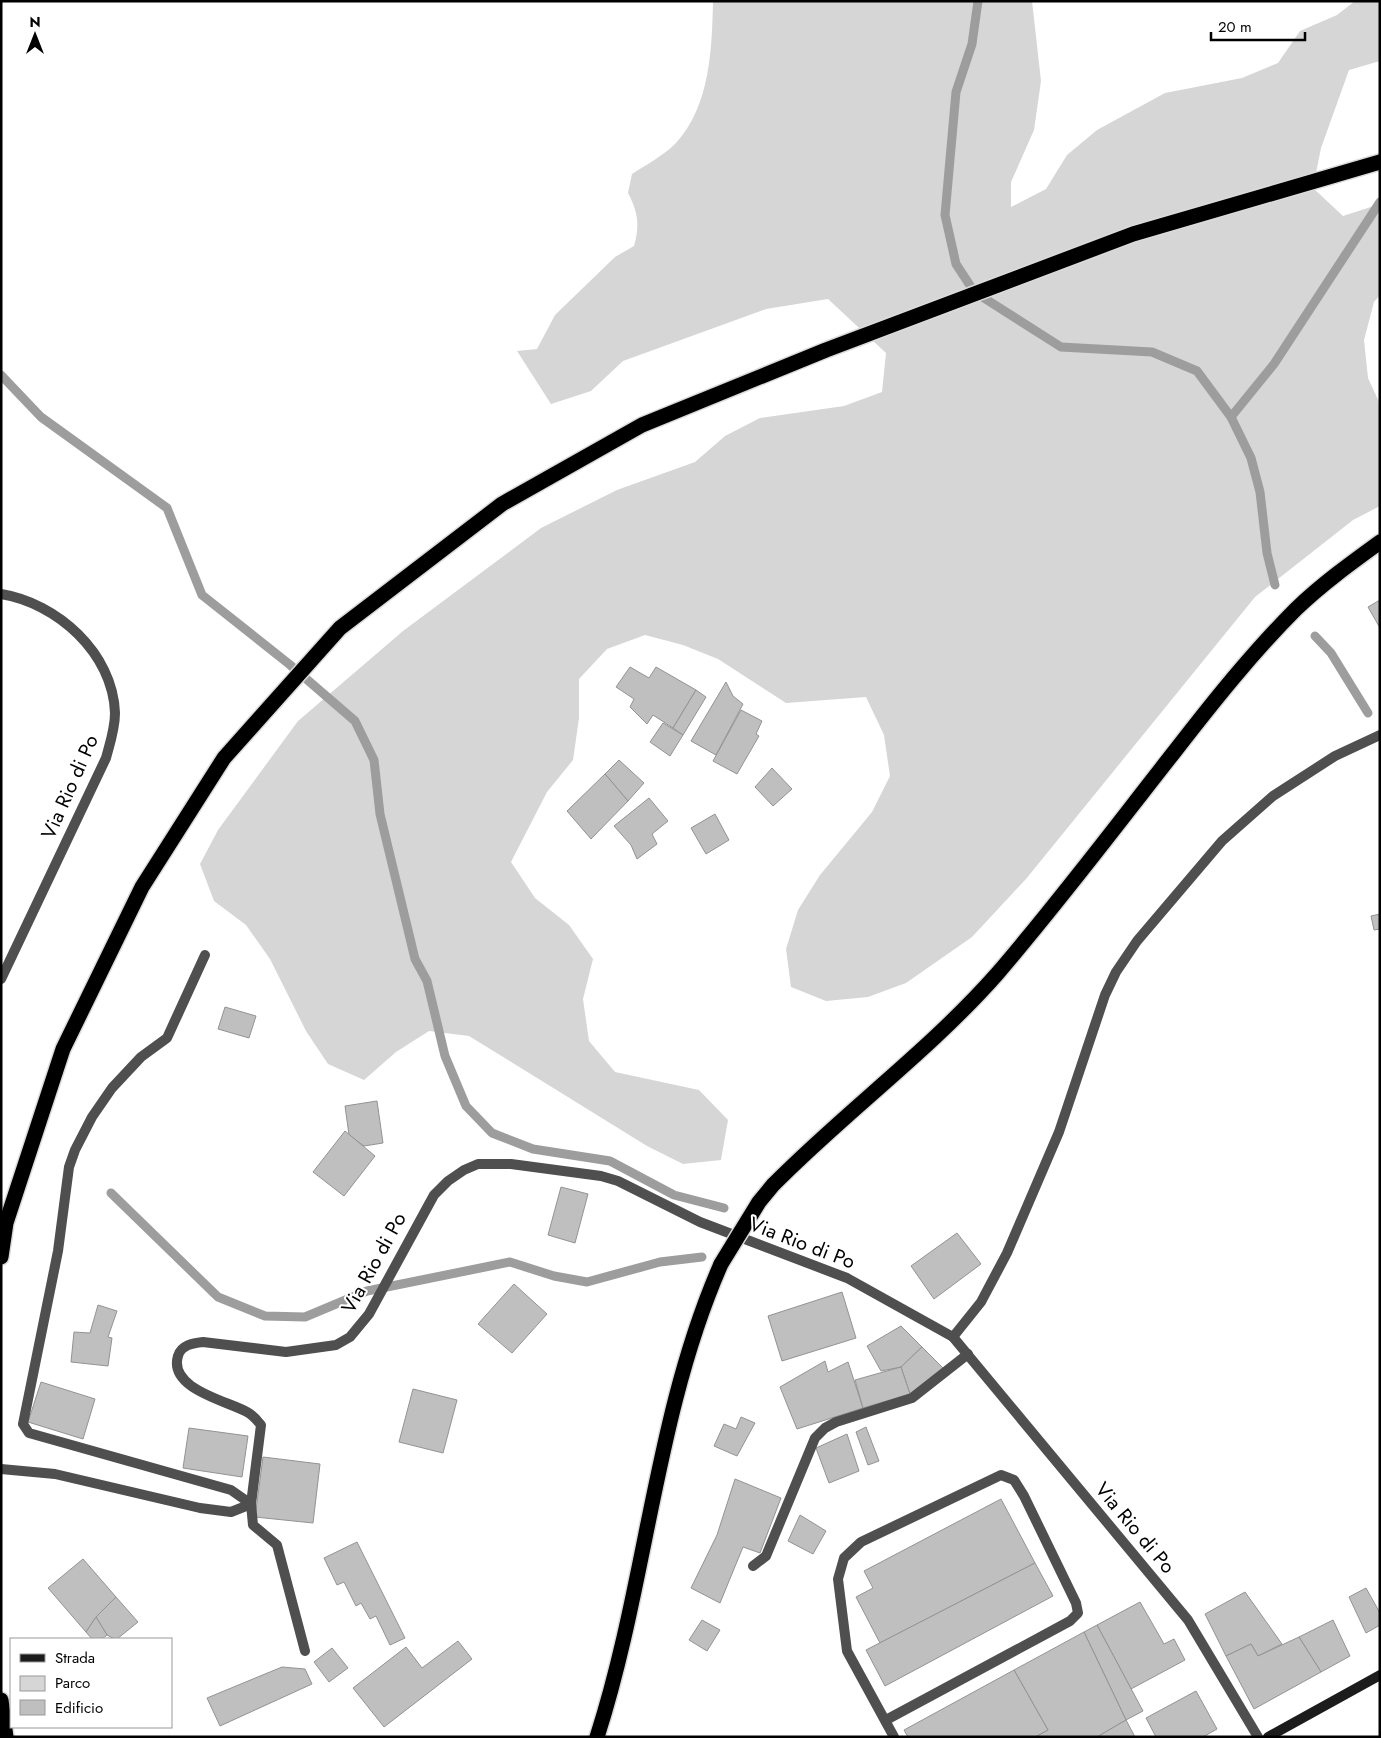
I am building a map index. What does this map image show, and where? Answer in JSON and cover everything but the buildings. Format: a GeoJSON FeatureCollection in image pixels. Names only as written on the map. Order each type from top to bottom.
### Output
{"type":"FeatureCollection","features":[{"type":"Feature","properties":{"kind":"highway"},"geometry":{"type":"LineString","coordinates":[[1,1257],[6,1223],[63,1049],[142,887],[224,758],[340,628],[502,504],[642,425],[826,350],[1133,234],[1380,162]]}},
{"type":"Feature","properties":{"kind":"highway"},"geometry":{"type":"LineString","coordinates":[[597,1737],[623,1642],[687,1355],[704,1303],[721,1264],[753,1210],[773,1185],[802,1156],[980,993],[1034,930],[1199,720],[1262,645],[1297,608],[1336,573],[1380,542]]}},
{"type":"Feature","properties":{"kind":"highway"},"geometry":{"type":"LineString","coordinates":[[1,1700],[6,1737]]}},
{"type":"Feature","properties":{"kind":"main road"},"geometry":{"type":"LineString","coordinates":[[1268,1737],[1380,1675]]}},
{"type":"Feature","properties":{"kind":"street","name":"Via Rio di Po"},"geometry":{"type":"LineString","coordinates":[[1,594],[34,603],[74,630],[85,642],[103,669],[113,697],[115,712],[114,726],[106,758],[1,979]]}},
{"type":"Feature","properties":{"kind":"street"},"geometry":{"type":"LineString","coordinates":[[953,1337],[981,1302],[1007,1253],[1059,1132],[1105,995],[1116,972],[1137,941],[1222,841],[1273,796],[1335,756],[1380,735]]}},
{"type":"Feature","properties":{"kind":"street"},"geometry":{"type":"LineString","coordinates":[[205,955],[167,1038],[141,1057],[112,1088],[92,1117],[75,1150],[69,1167],[58,1251],[23,1424],[29,1433],[231,1490],[251,1504]]}},
{"type":"Feature","properties":{"kind":"street","name":"Via Rio di Po"},"geometry":{"type":"LineString","coordinates":[[251,1504],[261,1425],[247,1412],[200,1393],[192,1386],[177,1368],[178,1356],[181,1350],[193,1343],[203,1342],[286,1352],[336,1345],[350,1336],[369,1314],[434,1195],[464,1170],[478,1164],[520,1165],[601,1176],[618,1181],[700,1222],[847,1278],[953,1337],[1188,1620],[1258,1737]]}},
{"type":"Feature","properties":{"kind":"street"},"geometry":{"type":"LineString","coordinates":[[753,1566],[766,1556],[815,1438],[825,1428],[836,1422],[912,1398],[968,1354]]}},
{"type":"Feature","properties":{"kind":"street"},"geometry":{"type":"LineString","coordinates":[[6,1469],[55,1474],[200,1508],[231,1512],[251,1504]]}},
{"type":"Feature","properties":{"kind":"street"},"geometry":{"type":"LineString","coordinates":[[886,1720],[1070,1621],[1078,1613],[1076,1603],[1033,1514],[1014,1480],[1001,1475],[861,1542],[844,1558],[838,1578],[847,1651],[894,1737]]}},
{"type":"Feature","properties":{"kind":"street"},"geometry":{"type":"LineString","coordinates":[[251,1504],[252,1524],[277,1545],[305,1651]]}},
{"type":"Feature","properties":{"kind":"green space"},"geometry":{"type":"Polygon","coordinates":[[[713,1],[1032,1],[1041,81],[1034,130],[1011,182],[1011,207],[1046,189],[1067,155],[1097,130],[1165,93],[1242,78],[1278,63],[1300,31],[1337,15],[1355,1],[1380,1],[1380,61],[1349,70],[1321,148],[1313,188],[1343,216],[1380,204],[1380,295],[1374,302],[1364,340],[1368,378],[1380,404],[1380,506],[1353,520],[1255,597],[1026,879],[972,937],[906,983],[868,997],[826,1001],[791,987],[786,949],[798,910],[820,875],[872,812],[890,776],[884,735],[866,697],[786,703],[718,659],[683,645],[645,635],[607,649],[579,679],[579,718],[573,760],[547,792],[511,862],[535,898],[569,925],[593,959],[583,999],[589,1041],[615,1072],[699,1090],[728,1120],[721,1160],[683,1164],[647,1146],[469,1036],[429,1031],[396,1052],[364,1080],[328,1064],[306,1031],[270,959],[246,925],[214,901],[200,864],[218,830],[298,721],[403,631],[541,528],[617,490],[695,462],[725,436],[760,418],[844,406],[882,392],[886,353],[828,299],[766,309],[623,361],[591,391],[551,404],[517,351],[537,349],[555,315],[615,257],[634,246],[637,219],[628,193],[632,174],[676,143],[696,112],[707,76],[710,57],[713,1]]]}},
{"type":"Feature","properties":{"kind":"waterway"},"geometry":{"type":"LineString","coordinates":[[978,1],[972,44],[956,92],[945,215],[956,264],[973,290],[1061,347],[1152,352],[1197,371],[1231,417],[1251,458],[1260,492],[1267,553],[1275,585]]}},
{"type":"Feature","properties":{"kind":"waterway"},"geometry":{"type":"LineString","coordinates":[[1231,417],[1274,364],[1380,202]]}},
{"type":"Feature","properties":{"kind":"waterway"},"geometry":{"type":"LineString","coordinates":[[1,375],[41,417],[167,508],[202,595],[289,664],[355,721],[374,760],[380,814],[415,959],[427,981],[445,1056],[466,1106],[492,1133],[533,1149],[610,1161],[674,1195],[724,1208]]}},
{"type":"Feature","properties":{"kind":"waterway"},"geometry":{"type":"LineString","coordinates":[[1315,636],[1331,653],[1368,713]]}},
{"type":"Feature","properties":{"kind":"waterway"},"geometry":{"type":"LineString","coordinates":[[111,1193],[218,1297],[265,1316],[305,1317],[367,1291],[510,1262],[554,1276],[587,1282],[660,1262],[702,1257]]}}]}
